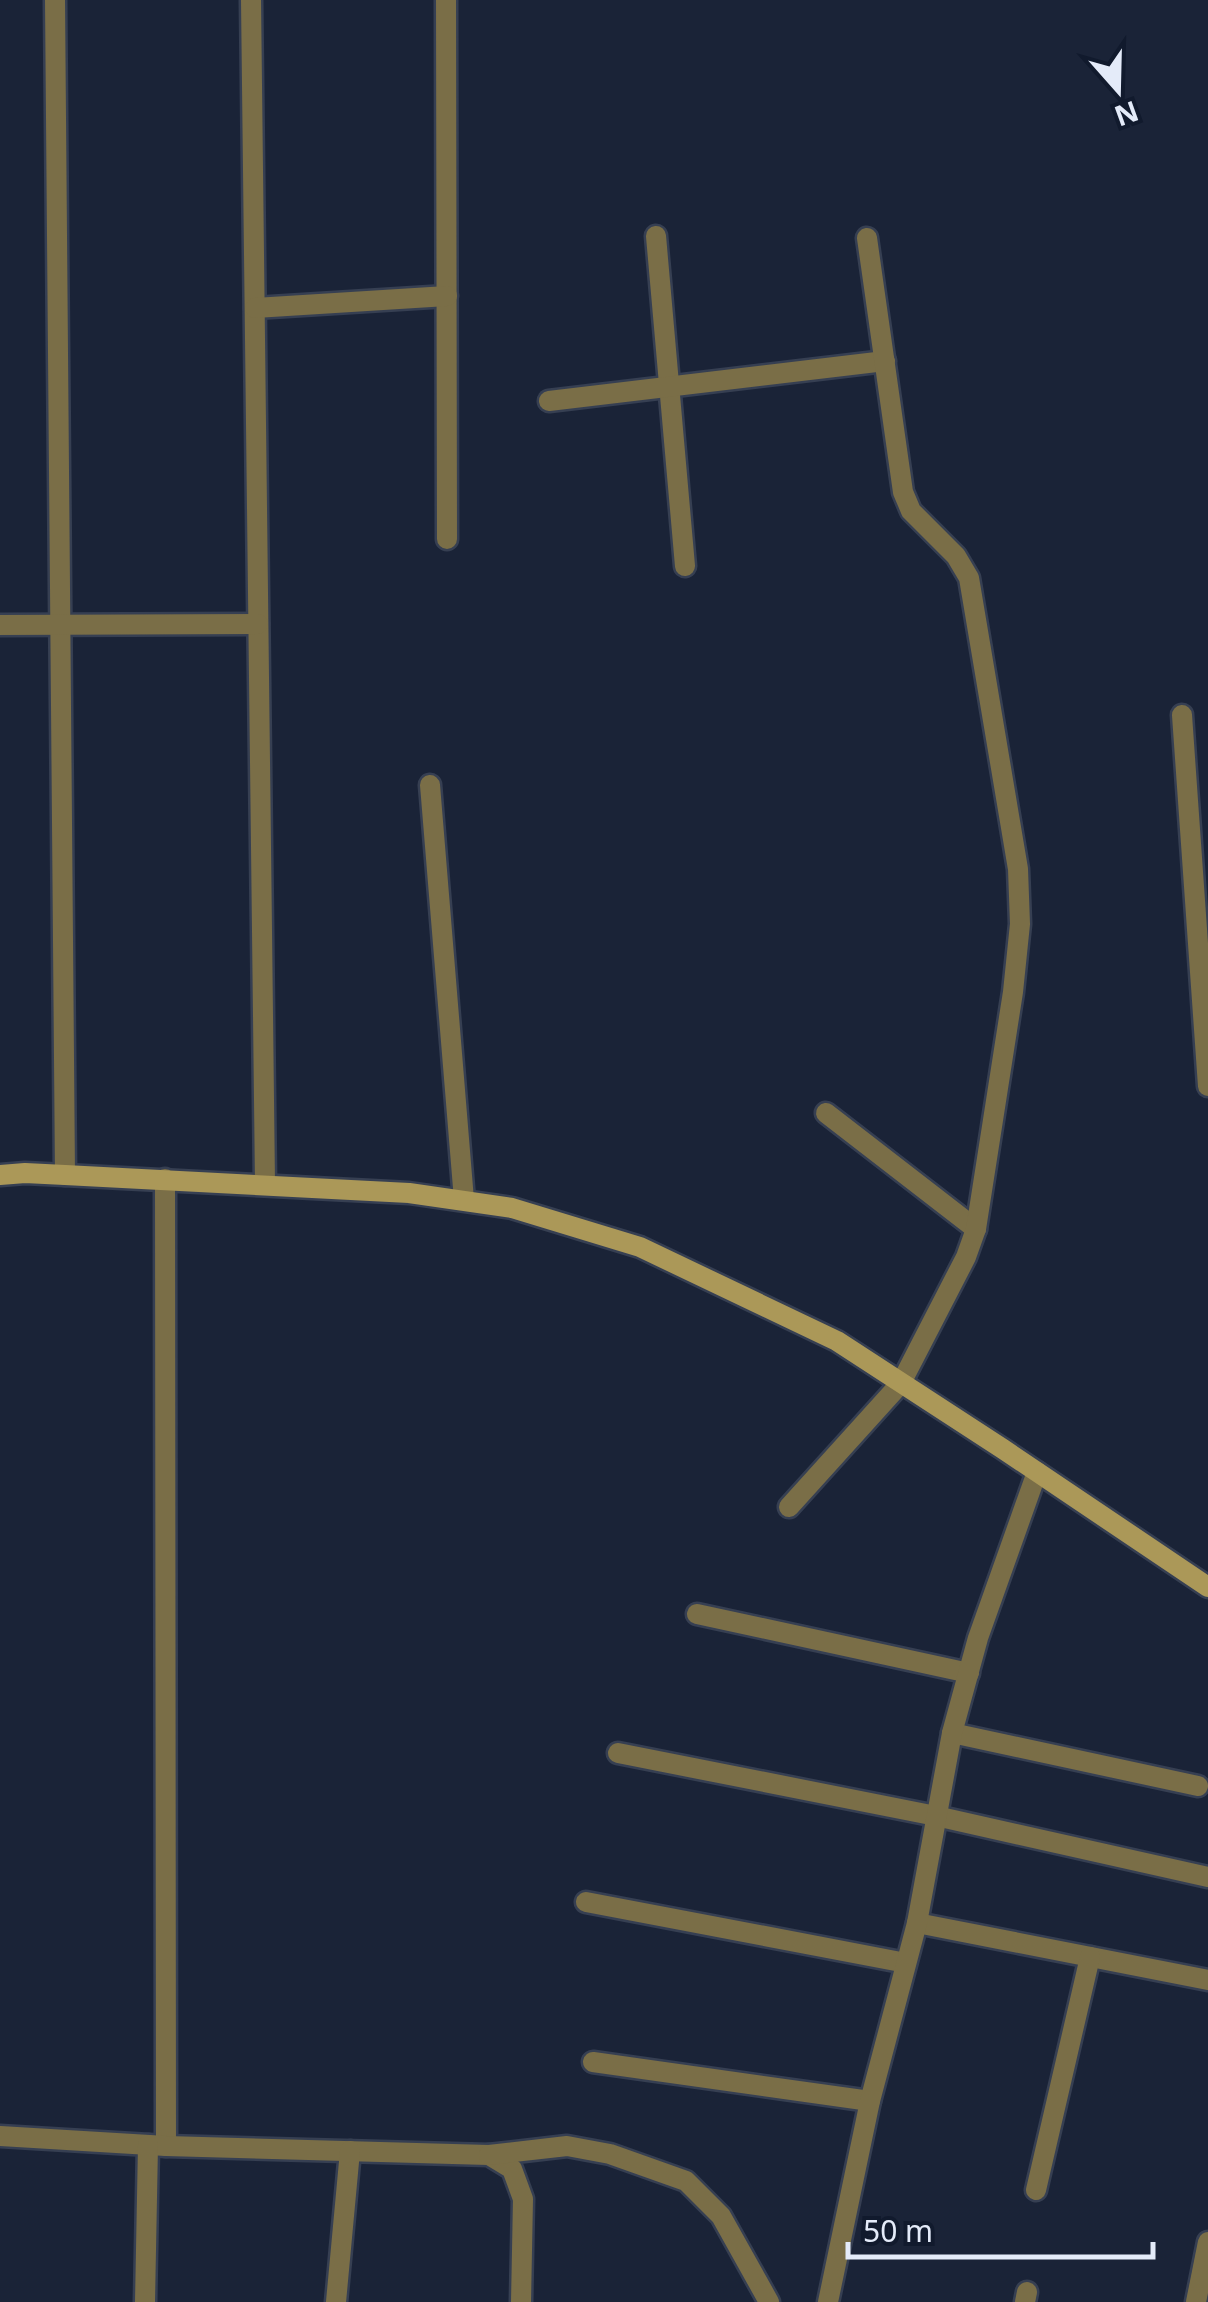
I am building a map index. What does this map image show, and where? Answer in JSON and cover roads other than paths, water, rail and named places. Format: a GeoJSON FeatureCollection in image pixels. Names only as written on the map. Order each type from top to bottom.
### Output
{"type":"FeatureCollection","features":[{"type":"Feature","properties":{"kind":"main road"},"geometry":{"type":"LineString","coordinates":[[0,1175],[65,1174],[409,1192],[512,1208],[640,1248],[837,1341],[1208,1587]]}},
{"type":"Feature","properties":{"kind":"street"},"geometry":{"type":"LineString","coordinates":[[55,0],[65,1174]]}},
{"type":"Feature","properties":{"kind":"street"},"geometry":{"type":"LineString","coordinates":[[251,0],[265,1184]]}},
{"type":"Feature","properties":{"kind":"street"},"geometry":{"type":"LineString","coordinates":[[446,0],[447,538]]}},
{"type":"Feature","properties":{"kind":"street"},"geometry":{"type":"LineString","coordinates":[[656,236],[685,566]]}},
{"type":"Feature","properties":{"kind":"street"},"geometry":{"type":"LineString","coordinates":[[789,1507],[900,1383],[966,1257],[976,1229],[1020,924],[1018,869],[968,578],[956,556],[911,511],[903,492],[867,238]]}},
{"type":"Feature","properties":{"kind":"street"},"geometry":{"type":"LineString","coordinates":[[254,308],[446,296]]}},
{"type":"Feature","properties":{"kind":"street"},"geometry":{"type":"LineString","coordinates":[[549,402],[884,360]]}},
{"type":"Feature","properties":{"kind":"street"},"geometry":{"type":"LineString","coordinates":[[0,625],[258,624]]}},
{"type":"Feature","properties":{"kind":"street"},"geometry":{"type":"LineString","coordinates":[[1182,715],[1208,1086]]}},
{"type":"Feature","properties":{"kind":"street"},"geometry":{"type":"LineString","coordinates":[[430,785],[464,1200]]}},
{"type":"Feature","properties":{"kind":"street"},"geometry":{"type":"LineString","coordinates":[[826,1112],[976,1229]]}},
{"type":"Feature","properties":{"kind":"street"},"geometry":{"type":"LineString","coordinates":[[146,2302],[157,2146],[166,1179]]}},
{"type":"Feature","properties":{"kind":"street"},"geometry":{"type":"LineString","coordinates":[[828,2302],[870,2101],[917,1923],[952,1733],[978,1638],[1037,1472]]}},
{"type":"Feature","properties":{"kind":"street"},"geometry":{"type":"LineString","coordinates":[[696,1614],[969,1673]]}},
{"type":"Feature","properties":{"kind":"street"},"geometry":{"type":"LineString","coordinates":[[952,1733],[1198,1786]]}},
{"type":"Feature","properties":{"kind":"street"},"geometry":{"type":"LineString","coordinates":[[618,1754],[936,1816],[1208,1877]]}},
{"type":"Feature","properties":{"kind":"street"},"geometry":{"type":"LineString","coordinates":[[586,1902],[906,1963]]}},
{"type":"Feature","properties":{"kind":"street"},"geometry":{"type":"LineString","coordinates":[[917,1923],[1208,1980]]}},
{"type":"Feature","properties":{"kind":"street"},"geometry":{"type":"LineString","coordinates":[[1036,2190],[1090,1957]]}},
{"type":"Feature","properties":{"kind":"street"},"geometry":{"type":"LineString","coordinates":[[592,2062],[870,2101]]}},
{"type":"Feature","properties":{"kind":"street"},"geometry":{"type":"LineString","coordinates":[[0,2136],[157,2146],[489,2155],[568,2146],[610,2154],[686,2181],[721,2216],[769,2302]]}},
{"type":"Feature","properties":{"kind":"street"},"geometry":{"type":"LineString","coordinates":[[336,2302],[350,2151]]}},
{"type":"Feature","properties":{"kind":"street"},"geometry":{"type":"LineString","coordinates":[[489,2155],[512,2170],[523,2199],[521,2302]]}},
{"type":"Feature","properties":{"kind":"street"},"geometry":{"type":"LineString","coordinates":[[1196,2302],[1208,2242]]}}]}
